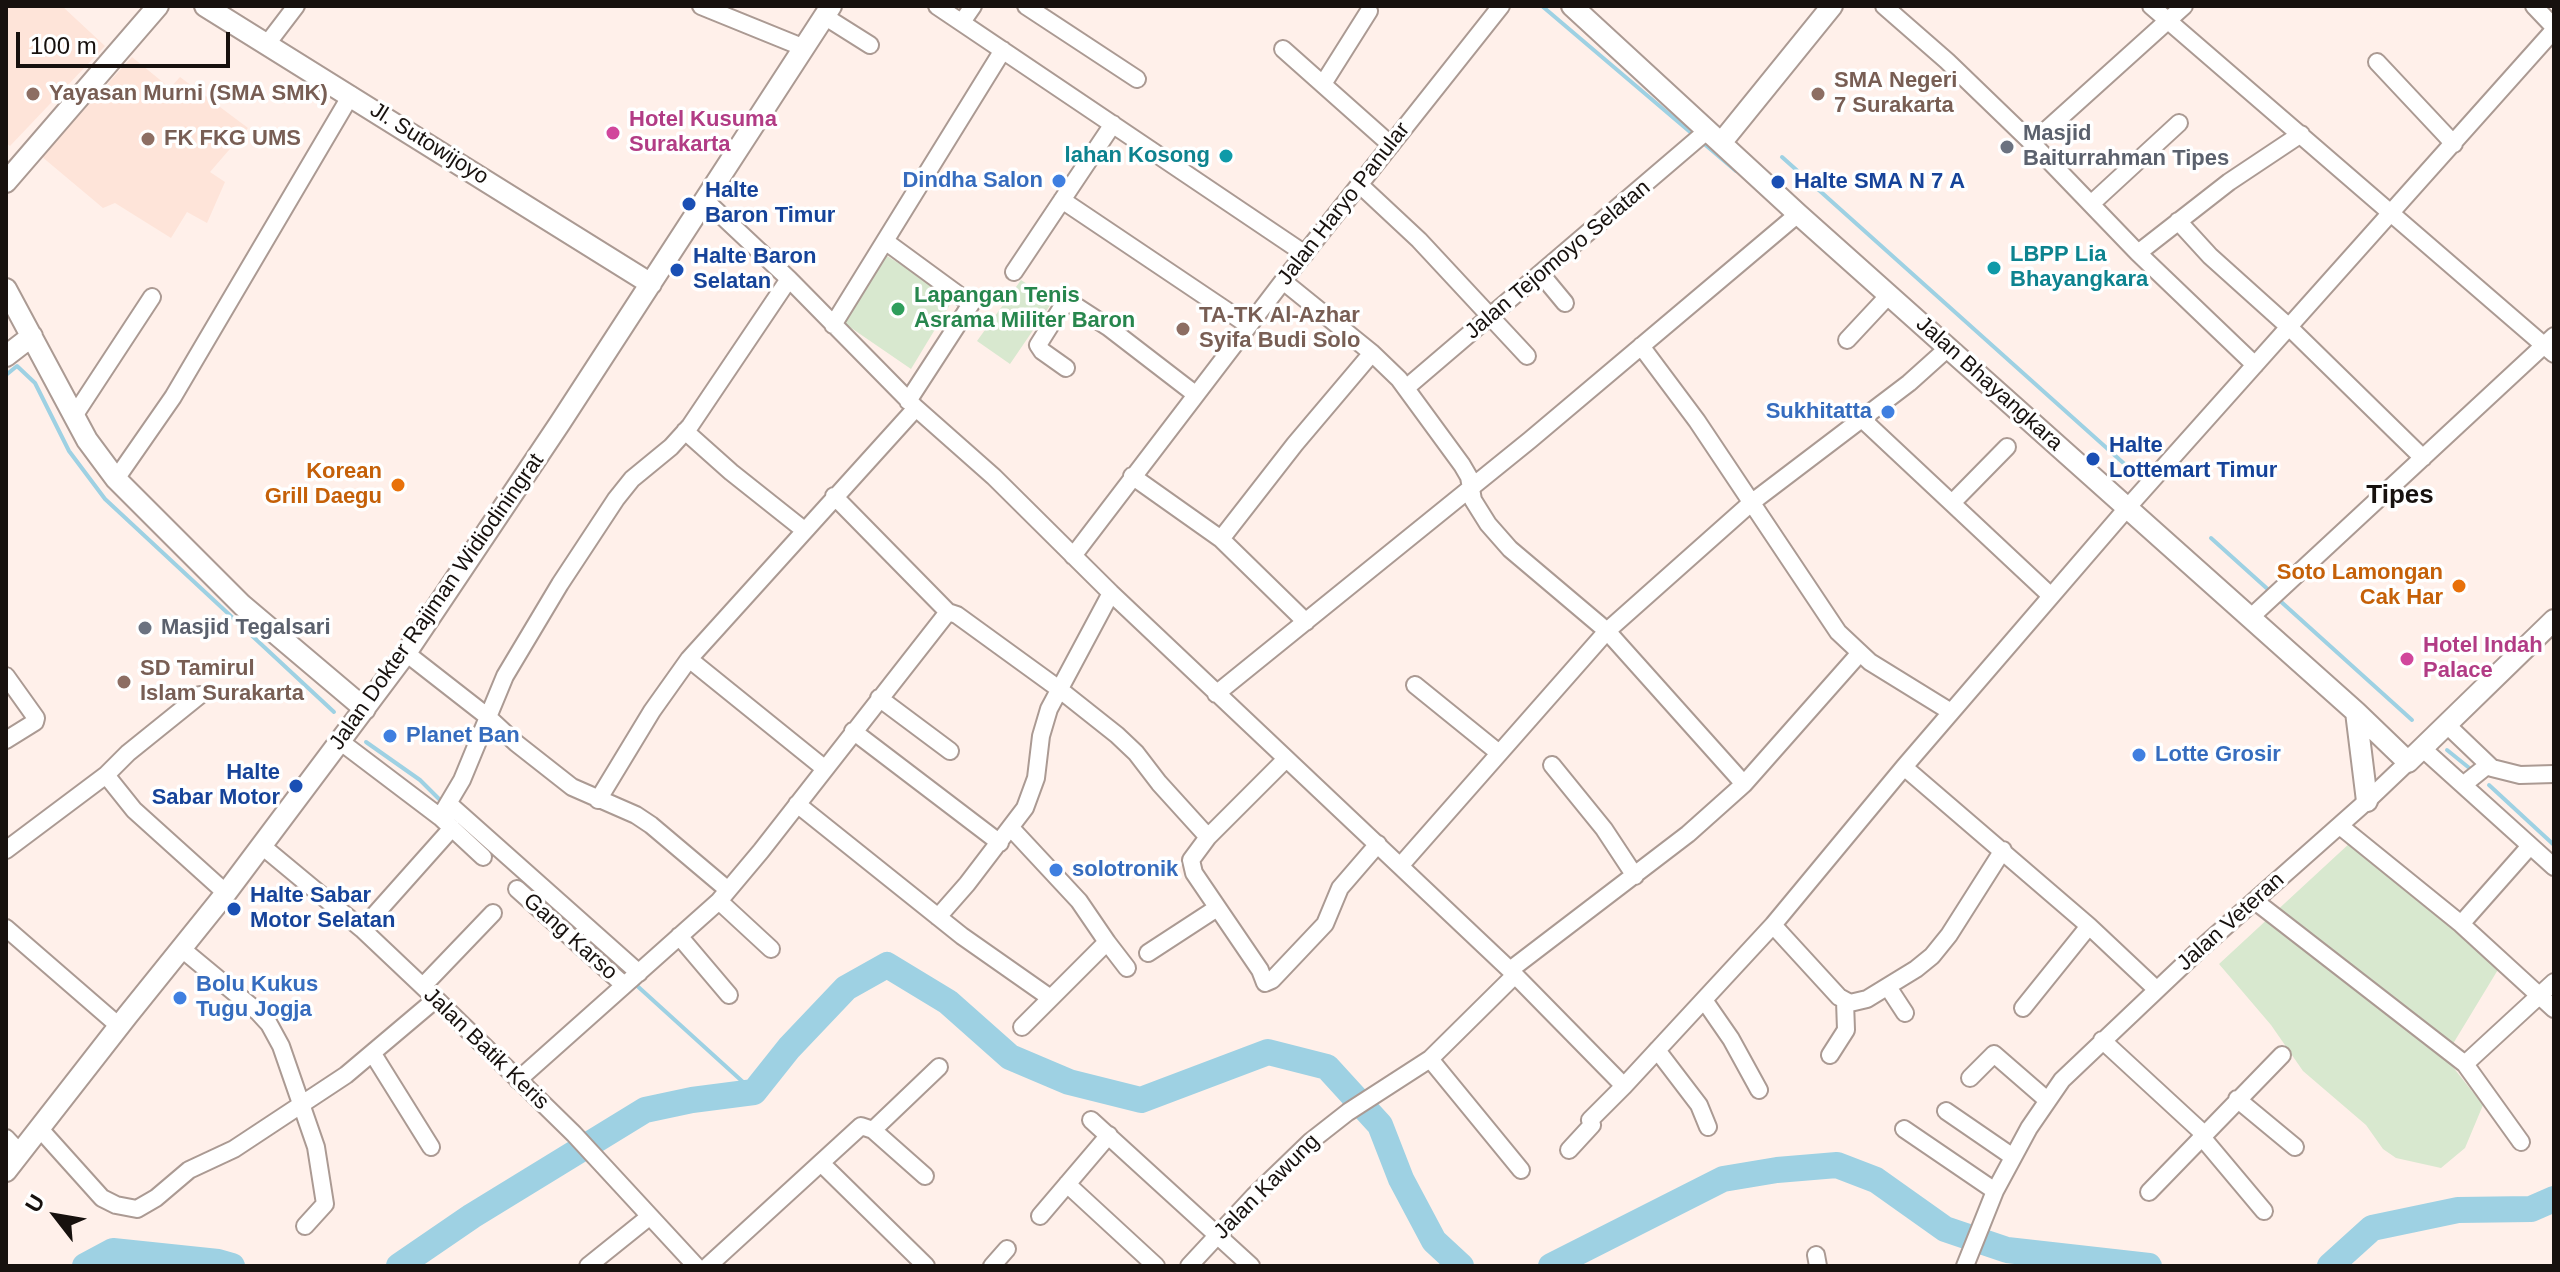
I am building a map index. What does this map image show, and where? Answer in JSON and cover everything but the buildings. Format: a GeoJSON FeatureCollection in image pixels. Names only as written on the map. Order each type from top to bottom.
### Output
{"type":"FeatureCollection","features":[{"type":"Feature","properties":{"kind":"main road"},"geometry":{"type":"LineString","coordinates":[[6,182],[158,6]]}},
{"type":"Feature","properties":{"kind":"main road","name":"Jl. Sutowijoyo"},"geometry":{"type":"LineString","coordinates":[[205,6],[651,284]]}},
{"type":"Feature","properties":{"kind":"main road","name":"Jalan Bhayangkara"},"geometry":{"type":"LineString","coordinates":[[1572,6],[1706,138],[1798,214],[2253,615],[2356,712],[2415,755]]}},
{"type":"Feature","properties":{"kind":"main road"},"geometry":{"type":"LineString","coordinates":[[1706,138],[1832,6]]}},
{"type":"Feature","properties":{"kind":"main road","name":"Jalan Dokter Rajiman Widiodiningrat"},"geometry":{"type":"LineString","coordinates":[[6,1171],[13,1145],[40,1129],[226,893],[406,653],[706,201],[802,47],[828,11]]}},
{"type":"Feature","properties":{"kind":"main road"},"geometry":{"type":"LineString","coordinates":[[6,289],[87,440],[116,479],[242,605],[365,709]]}},
{"type":"Feature","properties":{"kind":"main road"},"geometry":{"type":"LineString","coordinates":[[6,356],[32,336]]}},
{"type":"Feature","properties":{"kind":"main road","name":"Jalan Veteran"},"geometry":{"type":"LineString","coordinates":[[2415,755],[2554,620]]}},
{"type":"Feature","properties":{"kind":"main road"},"geometry":{"type":"LineString","coordinates":[[2356,712],[2367,801]]}},
{"type":"Feature","properties":{"kind":"street"},"geometry":{"type":"LineString","coordinates":[[267,44],[296,6]]}},
{"type":"Feature","properties":{"kind":"street"},"geometry":{"type":"LineString","coordinates":[[701,6],[802,47]]}},
{"type":"Feature","properties":{"kind":"street"},"geometry":{"type":"LineString","coordinates":[[937,6],[1305,254]]}},
{"type":"Feature","properties":{"kind":"street"},"geometry":{"type":"LineString","coordinates":[[962,22],[973,6]]}},
{"type":"Feature","properties":{"kind":"street"},"geometry":{"type":"LineString","coordinates":[[1026,6],[1137,79]]}},
{"type":"Feature","properties":{"kind":"street","name":"Jalan Haryo Panular"},"geometry":{"type":"LineString","coordinates":[[1073,556],[1248,325],[1501,6]]}},
{"type":"Feature","properties":{"kind":"street"},"geometry":{"type":"LineString","coordinates":[[1884,6],[1947,61],[2032,143],[2138,253],[2255,365]]}},
{"type":"Feature","properties":{"kind":"street"},"geometry":{"type":"LineString","coordinates":[[2151,6],[2551,345],[2253,615]]}},
{"type":"Feature","properties":{"kind":"street"},"geometry":{"type":"LineString","coordinates":[[2032,143],[2184,6]]}},
{"type":"Feature","properties":{"kind":"street"},"geometry":{"type":"LineString","coordinates":[[1569,1150],[1592,1125],[1590,1120],[1773,925],[1904,767],[2128,507],[2554,28],[2534,6]]}},
{"type":"Feature","properties":{"kind":"street"},"geometry":{"type":"LineString","coordinates":[[828,11],[870,45]]}},
{"type":"Feature","properties":{"kind":"street"},"geometry":{"type":"LineString","coordinates":[[1323,84],[1369,11]]}},
{"type":"Feature","properties":{"kind":"street"},"geometry":{"type":"LineString","coordinates":[[1283,49],[1391,145]]}},
{"type":"Feature","properties":{"kind":"street"},"geometry":{"type":"LineString","coordinates":[[833,325],[1003,50]]}},
{"type":"Feature","properties":{"kind":"street"},"geometry":{"type":"LineString","coordinates":[[2377,62],[2454,144]]}},
{"type":"Feature","properties":{"kind":"street"},"geometry":{"type":"LineString","coordinates":[[116,479],[173,397],[351,95]]}},
{"type":"Feature","properties":{"kind":"street"},"geometry":{"type":"LineString","coordinates":[[2091,204],[2179,123]]}},
{"type":"Feature","properties":{"kind":"street"},"geometry":{"type":"LineString","coordinates":[[1014,272],[1113,124]]}},
{"type":"Feature","properties":{"kind":"street"},"geometry":{"type":"LineString","coordinates":[[2138,253],[2301,134]]}},
{"type":"Feature","properties":{"kind":"street","name":"Jalan Tejomoyo Selatan"},"geometry":{"type":"LineString","coordinates":[[1406,388],[1706,138]]}},
{"type":"Feature","properties":{"kind":"street"},"geometry":{"type":"LineString","coordinates":[[1359,184],[1419,240],[1527,356]]}},
{"type":"Feature","properties":{"kind":"street"},"geometry":{"type":"LineString","coordinates":[[1062,200],[1248,325]]}},
{"type":"Feature","properties":{"kind":"street"},"geometry":{"type":"LineString","coordinates":[[706,201],[789,279],[912,404],[994,477],[1216,694],[1513,972],[1624,1086]]}},
{"type":"Feature","properties":{"kind":"street"},"geometry":{"type":"LineString","coordinates":[[1216,694],[1471,488],[1798,214]]}},
{"type":"Feature","properties":{"kind":"street"},"geometry":{"type":"LineString","coordinates":[[2178,221],[2210,256],[2289,327],[2423,458]]}},
{"type":"Feature","properties":{"kind":"street"},"geometry":{"type":"LineString","coordinates":[[598,800],[652,711],[689,659],[912,404],[971,304],[885,241]]}},
{"type":"Feature","properties":{"kind":"street"},"geometry":{"type":"LineString","coordinates":[[1541,274],[1565,303]]}},
{"type":"Feature","properties":{"kind":"street"},"geometry":{"type":"LineString","coordinates":[[362,929],[447,813],[496,693],[519,649],[616,499],[632,479],[685,431],[789,279]]}},
{"type":"Feature","properties":{"kind":"street"},"geometry":{"type":"LineString","coordinates":[[1283,281],[1372,353],[1406,388],[1462,465],[1478,512],[1510,549],[1607,631],[1744,784]]}},
{"type":"Feature","properties":{"kind":"street"},"geometry":{"type":"LineString","coordinates":[[1847,340],[1889,295]]}},
{"type":"Feature","properties":{"kind":"street"},"geometry":{"type":"LineString","coordinates":[[74,416],[152,297]]}},
{"type":"Feature","properties":{"kind":"street"},"geometry":{"type":"LineString","coordinates":[[1066,368],[1038,345],[1062,307],[1071,303],[1108,327],[1195,394]]}},
{"type":"Feature","properties":{"kind":"street"},"geometry":{"type":"LineString","coordinates":[[1641,346],[1697,421],[1838,632],[1859,654],[1951,712]]}},
{"type":"Feature","properties":{"kind":"street"},"geometry":{"type":"LineString","coordinates":[[1401,865],[1607,631],[1751,503],[1862,419],[1948,348]]}},
{"type":"Feature","properties":{"kind":"street"},"geometry":{"type":"LineString","coordinates":[[1221,539],[1295,444],[1372,353]]}},
{"type":"Feature","properties":{"kind":"street"},"geometry":{"type":"LineString","coordinates":[[1862,419],[2051,596]]}},
{"type":"Feature","properties":{"kind":"street"},"geometry":{"type":"LineString","coordinates":[[685,431],[804,530]]}},
{"type":"Feature","properties":{"kind":"street"},"geometry":{"type":"LineString","coordinates":[[1952,503],[2007,447]]}},
{"type":"Feature","properties":{"kind":"street"},"geometry":{"type":"LineString","coordinates":[[1132,476],[1221,539],[1306,622]]}},
{"type":"Feature","properties":{"kind":"street"},"geometry":{"type":"LineString","coordinates":[[834,496],[948,612],[957,615],[1059,689],[1136,753],[1208,837]]}},
{"type":"Feature","properties":{"kind":"street"},"geometry":{"type":"LineString","coordinates":[[938,917],[1000,843],[1033,791],[1043,724],[1111,593]]}},
{"type":"Feature","properties":{"kind":"street"},"geometry":{"type":"LineString","coordinates":[[518,1080],[724,895],[948,612]]}},
{"type":"Feature","properties":{"kind":"street"},"geometry":{"type":"LineString","coordinates":[[406,653],[572,787],[636,815],[651,825],[724,895],[771,949]]}},
{"type":"Feature","properties":{"kind":"street","name":"Jalan Kawung"},"geometry":{"type":"LineString","coordinates":[[1189,1266],[1300,1152],[1348,1112],[1430,1059],[1513,972],[1688,834],[1744,784],[1859,654]]}},
{"type":"Feature","properties":{"kind":"street"},"geometry":{"type":"LineString","coordinates":[[689,659],[824,768]]}},
{"type":"Feature","properties":{"kind":"street"},"geometry":{"type":"LineString","coordinates":[[6,676],[36,718],[35,722],[6,740]]}},
{"type":"Feature","properties":{"kind":"street"},"geometry":{"type":"LineString","coordinates":[[1415,685],[1499,753]]}},
{"type":"Feature","properties":{"kind":"street"},"geometry":{"type":"LineString","coordinates":[[6,850],[106,775],[128,753],[200,695]]}},
{"type":"Feature","properties":{"kind":"street"},"geometry":{"type":"LineString","coordinates":[[879,698],[950,751]]}},
{"type":"Feature","properties":{"kind":"street"},"geometry":{"type":"LineString","coordinates":[[2446,724],[2488,765],[2520,775],[2554,774]]}},
{"type":"Feature","properties":{"kind":"street"},"geometry":{"type":"LineString","coordinates":[[853,731],[1000,843]]}},
{"type":"Feature","properties":{"kind":"street"},"geometry":{"type":"LineString","coordinates":[[341,742],[447,813],[632,979]]}},
{"type":"Feature","properties":{"kind":"street"},"geometry":{"type":"LineString","coordinates":[[2415,755],[2463,785],[2554,867]]}},
{"type":"Feature","properties":{"kind":"street","name":"Jalan Veteran"},"geometry":{"type":"LineString","coordinates":[[1965,1266],[1992,1198],[2013,1157],[2062,1080],[2156,989],[2340,826],[2415,755]]}},
{"type":"Feature","properties":{"kind":"street"},"geometry":{"type":"LineString","coordinates":[[1286,759],[1208,837],[1194,854],[1191,867],[1268,984],[1325,924],[1340,888],[1378,844]]}},
{"type":"Feature","properties":{"kind":"street"},"geometry":{"type":"LineString","coordinates":[[1552,765],[1604,829],[1635,876]]}},
{"type":"Feature","properties":{"kind":"street"},"geometry":{"type":"LineString","coordinates":[[2463,785],[2488,765]]}},
{"type":"Feature","properties":{"kind":"street"},"geometry":{"type":"LineString","coordinates":[[1904,767],[2003,850],[2156,989]]}},
{"type":"Feature","properties":{"kind":"street"},"geometry":{"type":"LineString","coordinates":[[106,775],[141,817],[226,893]]}},
{"type":"Feature","properties":{"kind":"street"},"geometry":{"type":"LineString","coordinates":[[797,804],[938,917],[1049,997]]}},
{"type":"Feature","properties":{"kind":"street"},"geometry":{"type":"LineString","coordinates":[[447,813],[483,857]]}},
{"type":"Feature","properties":{"kind":"street"},"geometry":{"type":"LineString","coordinates":[[2340,826],[2461,924],[2554,1009]]}},
{"type":"Feature","properties":{"kind":"street"},"geometry":{"type":"LineString","coordinates":[[1011,828],[1079,901],[1127,968]]}},
{"type":"Feature","properties":{"kind":"street","name":"Jalan Batik Keris"},"geometry":{"type":"LineString","coordinates":[[262,846],[362,929],[423,986],[574,1134],[696,1266]]}},
{"type":"Feature","properties":{"kind":"street"},"geometry":{"type":"LineString","coordinates":[[2461,924],[2530,846]]}},
{"type":"Feature","properties":{"kind":"street"},"geometry":{"type":"LineString","coordinates":[[1773,925],[1845,1001],[1850,1003],[1867,999],[1924,962],[1949,935],[2003,850]]}},
{"type":"Feature","properties":{"kind":"street","name":"Gang Karso"},"geometry":{"type":"LineString","coordinates":[[517,889],[632,979]]}},
{"type":"Feature","properties":{"kind":"street"},"geometry":{"type":"LineString","coordinates":[[2255,901],[2465,1064],[2521,1142]]}},
{"type":"Feature","properties":{"kind":"street"},"geometry":{"type":"LineString","coordinates":[[1148,953],[1217,908]]}},
{"type":"Feature","properties":{"kind":"street","name":"Gang Karso"},"geometry":{"type":"LineString","coordinates":[[423,986],[493,913]]}},
{"type":"Feature","properties":{"kind":"street"},"geometry":{"type":"LineString","coordinates":[[2023,1008],[2089,926]]}},
{"type":"Feature","properties":{"kind":"street"},"geometry":{"type":"LineString","coordinates":[[6,928],[119,1026]]}},
{"type":"Feature","properties":{"kind":"street"},"geometry":{"type":"LineString","coordinates":[[679,936],[729,995]]}},
{"type":"Feature","properties":{"kind":"street"},"geometry":{"type":"LineString","coordinates":[[1022,1027],[1107,942]]}},
{"type":"Feature","properties":{"kind":"street"},"geometry":{"type":"LineString","coordinates":[[182,949],[269,1024],[281,1046],[316,1147],[325,1204],[305,1226]]}},
{"type":"Feature","properties":{"kind":"street"},"geometry":{"type":"LineString","coordinates":[[2465,1064],[2554,982]]}},
{"type":"Feature","properties":{"kind":"street"},"geometry":{"type":"LineString","coordinates":[[1888,987],[1905,1013]]}},
{"type":"Feature","properties":{"kind":"street"},"geometry":{"type":"LineString","coordinates":[[40,1129],[102,1198],[116,1205],[137,1209],[156,1198],[189,1170],[234,1149],[373,1054],[436,999]]}},
{"type":"Feature","properties":{"kind":"street"},"geometry":{"type":"LineString","coordinates":[[1704,1000],[1731,1039],[1759,1090]]}},
{"type":"Feature","properties":{"kind":"street"},"geometry":{"type":"LineString","coordinates":[[1830,1055],[1846,1030],[1845,1001]]}},
{"type":"Feature","properties":{"kind":"street"},"geometry":{"type":"LineString","coordinates":[[2102,1040],[2202,1135],[2264,1211]]}},
{"type":"Feature","properties":{"kind":"street"},"geometry":{"type":"LineString","coordinates":[[1657,1050],[1699,1105],[1708,1127]]}},
{"type":"Feature","properties":{"kind":"street"},"geometry":{"type":"LineString","coordinates":[[373,1054],[431,1147]]}},
{"type":"Feature","properties":{"kind":"street"},"geometry":{"type":"LineString","coordinates":[[1970,1078],[1994,1054],[2047,1100]]}},
{"type":"Feature","properties":{"kind":"street"},"geometry":{"type":"LineString","coordinates":[[2149,1192],[2282,1055]]}},
{"type":"Feature","properties":{"kind":"street"},"geometry":{"type":"LineString","coordinates":[[1430,1059],[1521,1170]]}},
{"type":"Feature","properties":{"kind":"street"},"geometry":{"type":"LineString","coordinates":[[873,1130],[939,1067]]}},
{"type":"Feature","properties":{"kind":"street"},"geometry":{"type":"LineString","coordinates":[[2237,1099],[2295,1147]]}},
{"type":"Feature","properties":{"kind":"street"},"geometry":{"type":"LineString","coordinates":[[1946,1111],[2013,1157]]}},
{"type":"Feature","properties":{"kind":"street"},"geometry":{"type":"LineString","coordinates":[[1091,1120],[1251,1266]]}},
{"type":"Feature","properties":{"kind":"street"},"geometry":{"type":"LineString","coordinates":[[708,1266],[858,1128],[865,1126],[873,1130],[925,1176]]}},
{"type":"Feature","properties":{"kind":"street"},"geometry":{"type":"LineString","coordinates":[[1904,1129],[1992,1198]]}},
{"type":"Feature","properties":{"kind":"street"},"geometry":{"type":"LineString","coordinates":[[1040,1216],[1109,1135]]}},
{"type":"Feature","properties":{"kind":"street"},"geometry":{"type":"LineString","coordinates":[[821,1163],[926,1266]]}},
{"type":"Feature","properties":{"kind":"street"},"geometry":{"type":"LineString","coordinates":[[1067,1184],[1156,1266]]}},
{"type":"Feature","properties":{"kind":"street"},"geometry":{"type":"LineString","coordinates":[[588,1266],[649,1217]]}},
{"type":"Feature","properties":{"kind":"street"},"geometry":{"type":"LineString","coordinates":[[992,1266],[1007,1249]]}},
{"type":"Feature","properties":{"kind":"shaded area","name":"Yayasan Murni (SMA SMK)"},"geometry":{"type":"Polygon","coordinates":[[[6,6],[62,6],[105,46],[10,146],[6,143],[6,6]]]}},
{"type":"Feature","properties":{"kind":"shaded area","name":"FK FKG UMS"},"geometry":{"type":"Polygon","coordinates":[[[132,57],[170,88],[180,77],[248,128],[210,172],[225,182],[207,223],[187,212],[171,238],[115,203],[103,208],[41,156],[132,57]]]}},
{"type":"Feature","properties":{"kind":"green space","name":"Lapangan Tenis Asrama Militer Baron"},"geometry":{"type":"Polygon","coordinates":[[[884,254],[954,298],[911,369],[841,321],[884,254]]]}},
{"type":"Feature","properties":{"kind":"green space"},"geometry":{"type":"Polygon","coordinates":[[[1021,280],[1053,301],[1010,364],[977,341],[1021,280]]]}},
{"type":"Feature","properties":{"kind":"green space"},"geometry":{"type":"Polygon","coordinates":[[[2351,842],[2499,968],[2445,1057],[2483,1105],[2465,1148],[2441,1168],[2396,1158],[2383,1149],[2366,1125],[2303,1071],[2271,1025],[2219,964],[2351,842]]]}},
{"type":"Feature","properties":{"kind":"waterway"},"geometry":{"type":"LineString","coordinates":[[1542,6],[1696,137]]}},
{"type":"Feature","properties":{"kind":"waterway"},"geometry":{"type":"LineString","coordinates":[[1702,142],[1736,171]]}},
{"type":"Feature","properties":{"kind":"waterway"},"geometry":{"type":"LineString","coordinates":[[1782,157],[2139,477]]}},
{"type":"Feature","properties":{"kind":"waterway"},"geometry":{"type":"LineString","coordinates":[[6,375],[17,366],[35,383],[69,451],[105,499],[334,712]]}},
{"type":"Feature","properties":{"kind":"waterway"},"geometry":{"type":"LineString","coordinates":[[2211,538],[2272,593]]}},
{"type":"Feature","properties":{"kind":"waterway"},"geometry":{"type":"LineString","coordinates":[[2278,599],[2412,720]]}},
{"type":"Feature","properties":{"kind":"waterway"},"geometry":{"type":"LineString","coordinates":[[366,742],[420,780],[444,804]]}},
{"type":"Feature","properties":{"kind":"waterway"},"geometry":{"type":"LineString","coordinates":[[2447,750],[2473,771]]}},
{"type":"Feature","properties":{"kind":"waterway"},"geometry":{"type":"LineString","coordinates":[[2489,785],[2554,845]]}},
{"type":"Feature","properties":{"kind":"waterway"},"geometry":{"type":"LineString","coordinates":[[558,912],[628,977]]}},
{"type":"Feature","properties":{"kind":"waterway"},"geometry":{"type":"LineString","coordinates":[[399,1266],[472,1216],[645,1110],[754,1092],[789,1048],[846,988],[887,965],[948,1002],[1010,1057],[1069,1082],[1141,1100],[1268,1052],[1327,1067],[1380,1125],[1401,1179],[1434,1241],[1461,1266]]}},
{"type":"Feature","properties":{"kind":"waterway"},"geometry":{"type":"LineString","coordinates":[[634,983],[754,1092]]}},
{"type":"Feature","properties":{"kind":"waterway"},"geometry":{"type":"LineString","coordinates":[[1551,1266],[1723,1179],[1837,1165],[1876,1180],[1945,1229],[2007,1250],[2149,1266]]}},
{"type":"Feature","properties":{"kind":"waterway"},"geometry":{"type":"LineString","coordinates":[[2330,1266],[2372,1228],[2458,1210],[2531,1209],[2554,1199]]}},
{"type":"Feature","properties":{"kind":"waterway"},"geometry":{"type":"LineString","coordinates":[[85,1266],[113,1251],[232,1266]]}},
{"type":"Feature","properties":{"kind":"place","name":"Yayasan Murni (SMA SMK)"},"geometry":{"type":"Point","coordinates":[33,94]}},
{"type":"Feature","properties":{"kind":"place","name":"SMA Negeri 7 Surakarta"},"geometry":{"type":"Point","coordinates":[1818,94]}},
{"type":"Feature","properties":{"kind":"place","name":"Hotel Kusuma Surakarta"},"geometry":{"type":"Point","coordinates":[613,133]}},
{"type":"Feature","properties":{"kind":"place","name":"FK FKG UMS"},"geometry":{"type":"Point","coordinates":[148,139]}},
{"type":"Feature","properties":{"kind":"place","name":"Masjid Baiturrahman Tipes"},"geometry":{"type":"Point","coordinates":[2007,147]}},
{"type":"Feature","properties":{"kind":"place","name":"lahan Kosong"},"geometry":{"type":"Point","coordinates":[1226,156]}},
{"type":"Feature","properties":{"kind":"place","name":"Dindha Salon"},"geometry":{"type":"Point","coordinates":[1059,181]}},
{"type":"Feature","properties":{"kind":"place","name":"Halte SMA N 7 A"},"geometry":{"type":"Point","coordinates":[1778,182]}},
{"type":"Feature","properties":{"kind":"place","name":"Halte Baron Timur"},"geometry":{"type":"Point","coordinates":[689,204]}},
{"type":"Feature","properties":{"kind":"place","name":"LBPP Lia Bhayangkara"},"geometry":{"type":"Point","coordinates":[1994,268]}},
{"type":"Feature","properties":{"kind":"place","name":"Halte Baron Selatan"},"geometry":{"type":"Point","coordinates":[677,270]}},
{"type":"Feature","properties":{"kind":"place","name":"Lapangan Tenis Asrama Militer Baron"},"geometry":{"type":"Point","coordinates":[898,309]}},
{"type":"Feature","properties":{"kind":"place","name":"TA-TK Al-Azhar Syifa Budi Solo"},"geometry":{"type":"Point","coordinates":[1183,329]}},
{"type":"Feature","properties":{"kind":"place","name":"Sukhitatta"},"geometry":{"type":"Point","coordinates":[1888,412]}},
{"type":"Feature","properties":{"kind":"place","name":"Halte Lottemart Timur"},"geometry":{"type":"Point","coordinates":[2093,459]}},
{"type":"Feature","properties":{"kind":"place","name":"Korean Grill Daegu"},"geometry":{"type":"Point","coordinates":[398,485]}},
{"type":"Feature","properties":{"kind":"place","name":"Soto Lamongan Cak Har"},"geometry":{"type":"Point","coordinates":[2459,586]}},
{"type":"Feature","properties":{"kind":"place","name":"Masjid Tegalsari"},"geometry":{"type":"Point","coordinates":[145,628]}},
{"type":"Feature","properties":{"kind":"place","name":"Hotel Indah Palace"},"geometry":{"type":"Point","coordinates":[2407,659]}},
{"type":"Feature","properties":{"kind":"place","name":"SD Tamirul Islam Surakarta"},"geometry":{"type":"Point","coordinates":[124,682]}},
{"type":"Feature","properties":{"kind":"place","name":"Planet Ban"},"geometry":{"type":"Point","coordinates":[390,736]}},
{"type":"Feature","properties":{"kind":"place","name":"Lotte Grosir"},"geometry":{"type":"Point","coordinates":[2139,755]}},
{"type":"Feature","properties":{"kind":"place","name":"Halte Sabar Motor"},"geometry":{"type":"Point","coordinates":[296,786]}},
{"type":"Feature","properties":{"kind":"place","name":"solotronik"},"geometry":{"type":"Point","coordinates":[1056,870]}},
{"type":"Feature","properties":{"kind":"place","name":"Halte Sabar Motor Selatan"},"geometry":{"type":"Point","coordinates":[234,909]}},
{"type":"Feature","properties":{"kind":"place","name":"Bolu Kukus Tugu Jogja"},"geometry":{"type":"Point","coordinates":[180,998]}},
{"type":"Feature","properties":{"kind":"district","name":"Tipes"},"geometry":{"type":"Point","coordinates":[2400,496]}}]}
